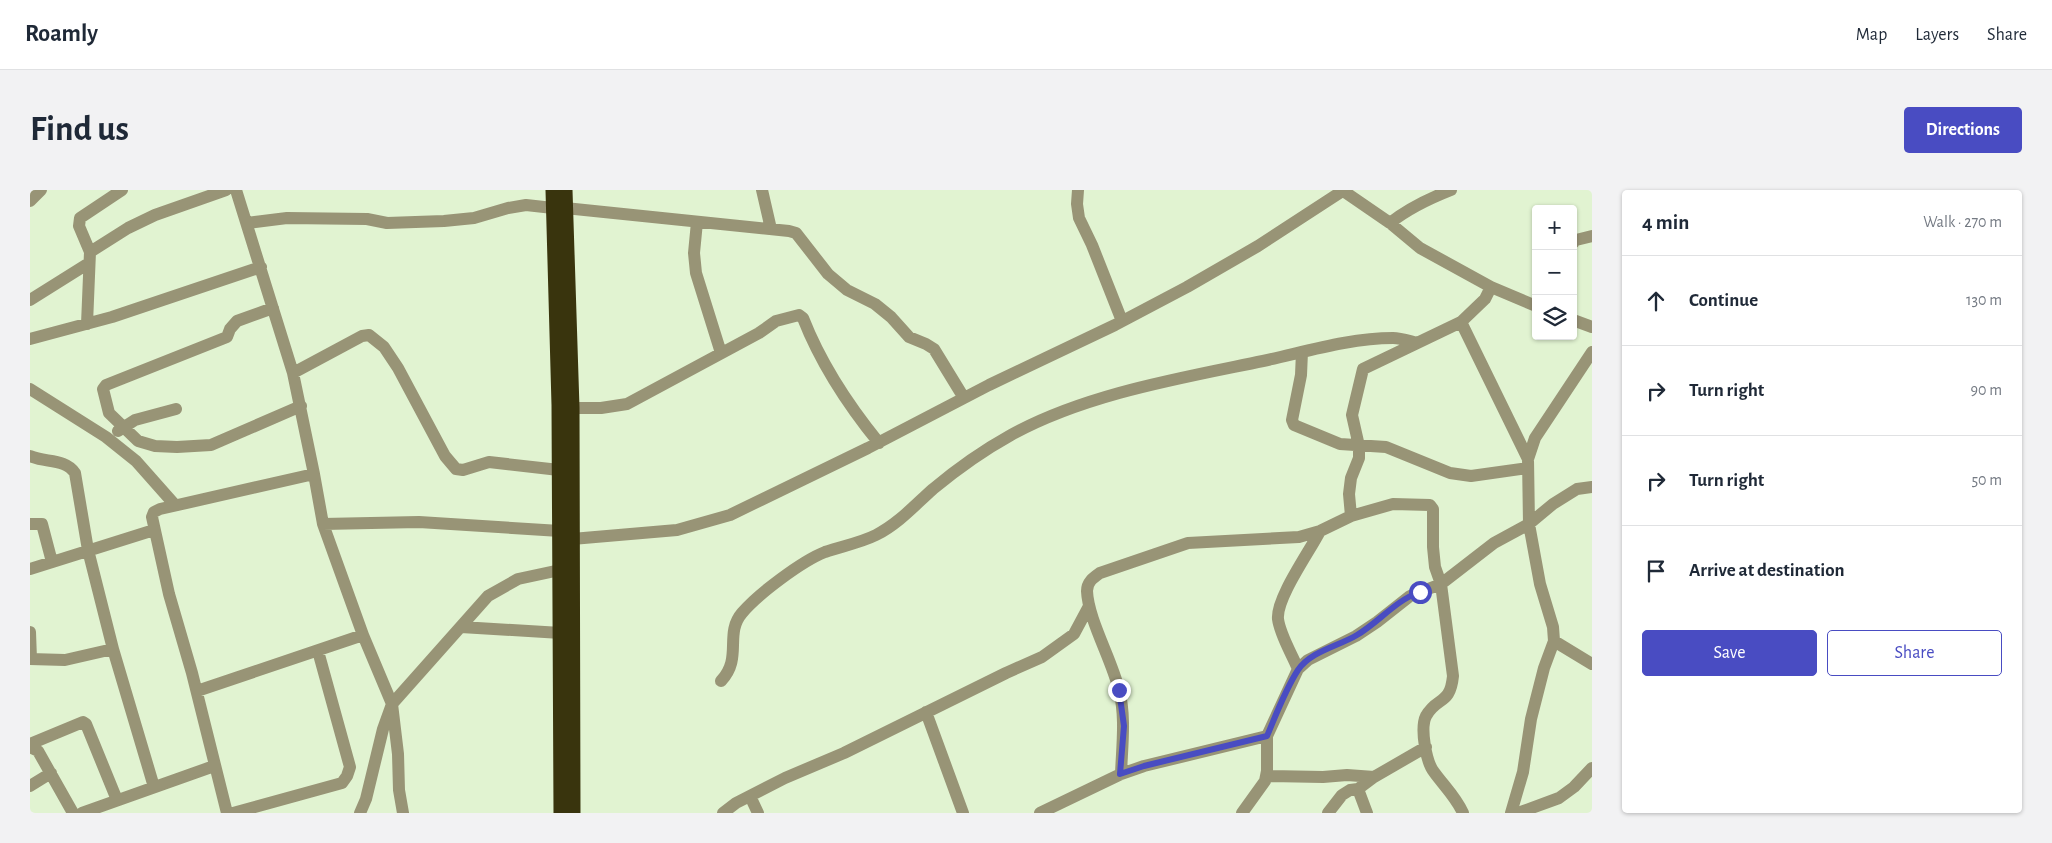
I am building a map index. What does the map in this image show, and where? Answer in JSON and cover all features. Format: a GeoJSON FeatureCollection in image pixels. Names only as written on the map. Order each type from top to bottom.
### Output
{"type":"FeatureCollection","features":[{"type":"Feature","properties":{"kind":"highway"},"geometry":{"type":"LineString","coordinates":[[552,190],[559,208],[572,408],[573,813]]}},
{"type":"Feature","properties":{"kind":"highway"},"geometry":{"type":"LineString","coordinates":[[561,813],[559,208],[565,190]]}},
{"type":"Feature","properties":{"kind":"street"},"geometry":{"type":"LineString","coordinates":[[30,201],[41,190]]}},
{"type":"Feature","properties":{"kind":"street"},"geometry":{"type":"LineString","coordinates":[[87,324],[90,258],[79,226],[80,218],[122,190]]}},
{"type":"Feature","properties":{"kind":"street"},"geometry":{"type":"LineString","coordinates":[[30,300],[90,258],[128,228],[155,215],[226,190]]}},
{"type":"Feature","properties":{"kind":"street"},"geometry":{"type":"LineString","coordinates":[[236,190],[293,373],[323,524],[363,635],[392,704],[398,754],[399,790],[404,813]]}},
{"type":"Feature","properties":{"kind":"street"},"geometry":{"type":"LineString","coordinates":[[762,190],[772,229]]}},
{"type":"Feature","properties":{"kind":"street"},"geometry":{"type":"LineString","coordinates":[[1078,190],[1076,204],[1079,218],[1122,322]]}},
{"type":"Feature","properties":{"kind":"street"},"geometry":{"type":"LineString","coordinates":[[572,540],[677,530],[707,523],[755,504],[879,443],[964,398],[1122,322],[1188,287],[1234,260],[1343,190],[1390,223],[1420,248],[1491,287],[1532,304]]}},
{"type":"Feature","properties":{"kind":"street"},"geometry":{"type":"LineString","coordinates":[[1390,223],[1412,207],[1451,190]]}},
{"type":"Feature","properties":{"kind":"street"},"geometry":{"type":"LineString","coordinates":[[247,223],[287,218],[367,219],[387,223],[444,221],[474,218],[526,205],[772,229],[796,233],[828,274],[841,285],[891,316],[909,337],[934,349],[964,398]]}},
{"type":"Feature","properties":{"kind":"street"},"geometry":{"type":"LineString","coordinates":[[697,222],[694,253],[696,273],[721,353]]}},
{"type":"Feature","properties":{"kind":"street"},"geometry":{"type":"LineString","coordinates":[[1577,240],[1592,236]]}},
{"type":"Feature","properties":{"kind":"street"},"geometry":{"type":"LineString","coordinates":[[30,339],[87,324],[261,267]]}},
{"type":"Feature","properties":{"kind":"street"},"geometry":{"type":"LineString","coordinates":[[1351,516],[1349,494],[1351,478],[1360,458],[1352,415],[1363,369],[1461,322],[1485,299],[1491,287]]}},
{"type":"Feature","properties":{"kind":"street"},"geometry":{"type":"LineString","coordinates":[[273,308],[237,321],[230,329],[227,337],[104,387],[104,396],[109,413],[122,426],[138,441],[155,446],[211,445],[301,406]]}},
{"type":"Feature","properties":{"kind":"street"},"geometry":{"type":"LineString","coordinates":[[572,408],[601,408],[626,404],[759,333],[776,321],[799,315],[803,318],[817,350],[843,395],[879,443]]}},
{"type":"Feature","properties":{"kind":"street"},"geometry":{"type":"LineString","coordinates":[[1577,321],[1592,327]]}},
{"type":"Feature","properties":{"kind":"street"},"geometry":{"type":"LineString","coordinates":[[1461,322],[1528,463]]}},
{"type":"Feature","properties":{"kind":"street"},"geometry":{"type":"LineString","coordinates":[[293,373],[362,336],[369,335],[384,347],[398,368],[444,456],[456,469],[463,470],[489,462],[559,470]]}},
{"type":"Feature","properties":{"kind":"street"},"geometry":{"type":"LineString","coordinates":[[721,681],[728,674],[733,662],[734,629],[741,614],[767,590],[822,553],[875,536],[902,518],[933,489],[965,464],[1011,435],[1064,410],[1144,388],[1302,352],[1358,341],[1394,338],[1417,343]]}},
{"type":"Feature","properties":{"kind":"street"},"geometry":{"type":"LineString","coordinates":[[1302,352],[1301,375],[1293,423],[1340,444],[1386,447],[1450,473],[1471,476],[1528,463]]}},
{"type":"Feature","properties":{"kind":"street"},"geometry":{"type":"LineString","coordinates":[[1511,813],[1523,772],[1531,719],[1544,668],[1554,641],[1553,627],[1540,584],[1529,524],[1528,463],[1535,438],[1592,352]]}},
{"type":"Feature","properties":{"kind":"street"},"geometry":{"type":"LineString","coordinates":[[30,389],[109,439],[136,461],[175,505]]}},
{"type":"Feature","properties":{"kind":"street"},"geometry":{"type":"LineString","coordinates":[[109,439],[122,426],[135,420],[176,409]]}},
{"type":"Feature","properties":{"kind":"street"},"geometry":{"type":"LineString","coordinates":[[30,456],[64,463],[76,473],[88,550],[113,649],[154,787]]}},
{"type":"Feature","properties":{"kind":"street"},"geometry":{"type":"LineString","coordinates":[[227,813],[197,692],[169,594],[152,517],[154,512],[175,505],[314,474]]}},
{"type":"Feature","properties":{"kind":"street"},"geometry":{"type":"LineString","coordinates":[[1242,813],[1258,792],[1266,776],[1267,736],[1298,669],[1308,660],[1356,636],[1410,596],[1441,584],[1494,544],[1529,524],[1553,504],[1577,489],[1592,487]]}},
{"type":"Feature","properties":{"kind":"street"},"geometry":{"type":"LineString","coordinates":[[1120,774],[1124,726],[1119,690],[1089,606],[1087,589],[1090,581],[1100,573],[1188,543],[1299,537],[1320,531],[1351,516],[1393,504],[1430,505],[1433,509],[1435,567],[1441,584],[1453,684],[1452,690],[1446,699],[1434,707],[1426,717],[1423,730],[1432,771],[1448,789],[1463,813]]}},
{"type":"Feature","properties":{"kind":"street"},"geometry":{"type":"LineString","coordinates":[[323,524],[419,522],[560,531]]}},
{"type":"Feature","properties":{"kind":"street"},"geometry":{"type":"LineString","coordinates":[[30,524],[42,524],[52,562]]}},
{"type":"Feature","properties":{"kind":"street"},"geometry":{"type":"LineString","coordinates":[[30,569],[154,530]]}},
{"type":"Feature","properties":{"kind":"street"},"geometry":{"type":"LineString","coordinates":[[1298,669],[1278,616],[1293,578],[1320,531]]}},
{"type":"Feature","properties":{"kind":"street"},"geometry":{"type":"LineString","coordinates":[[360,813],[366,799],[383,729],[392,704],[488,596],[518,579],[560,570]]}},
{"type":"Feature","properties":{"kind":"street"},"geometry":{"type":"LineString","coordinates":[[723,813],[750,796],[785,778],[844,753],[1042,657],[1074,634],[1089,606]]}},
{"type":"Feature","properties":{"kind":"street"},"geometry":{"type":"LineString","coordinates":[[461,626],[561,633]]}},
{"type":"Feature","properties":{"kind":"street"},"geometry":{"type":"LineString","coordinates":[[30,632],[31,659],[65,660],[113,649]]}},
{"type":"Feature","properties":{"kind":"street"},"geometry":{"type":"LineString","coordinates":[[197,692],[363,635]]}},
{"type":"Feature","properties":{"kind":"street"},"geometry":{"type":"LineString","coordinates":[[1554,641],[1592,664]]}},
{"type":"Feature","properties":{"kind":"street"},"geometry":{"type":"LineString","coordinates":[[233,813],[342,783],[347,776],[350,767],[318,651]]}},
{"type":"Feature","properties":{"kind":"street"},"geometry":{"type":"LineString","coordinates":[[926,712],[963,813]]}},
{"type":"Feature","properties":{"kind":"street"},"geometry":{"type":"LineString","coordinates":[[73,813],[38,751],[30,745],[83,722],[86,724],[117,800]]}},
{"type":"Feature","properties":{"kind":"street"},"geometry":{"type":"LineString","coordinates":[[1040,813],[1120,774],[1144,766],[1267,736]]}},
{"type":"Feature","properties":{"kind":"street"},"geometry":{"type":"LineString","coordinates":[[1328,813],[1342,795],[1350,790],[1358,789],[1374,777],[1426,747]]}},
{"type":"Feature","properties":{"kind":"street"},"geometry":{"type":"LineString","coordinates":[[82,813],[214,766]]}},
{"type":"Feature","properties":{"kind":"street"},"geometry":{"type":"LineString","coordinates":[[1518,813],[1559,798],[1574,787],[1592,768]]}},
{"type":"Feature","properties":{"kind":"street"},"geometry":{"type":"LineString","coordinates":[[30,786],[51,773]]}},
{"type":"Feature","properties":{"kind":"street"},"geometry":{"type":"LineString","coordinates":[[1266,776],[1323,777],[1347,774],[1374,777]]}},
{"type":"Feature","properties":{"kind":"street"},"geometry":{"type":"LineString","coordinates":[[1358,789],[1367,813]]}},
{"type":"Feature","properties":{"kind":"street"},"geometry":{"type":"LineString","coordinates":[[750,796],[758,813]]}},
{"type":"Feature","properties":{"kind":"route"},"geometry":{"type":"LineString","coordinates":[[1119,690],[1124,726],[1120,774],[1144,766],[1267,736],[1298,669],[1308,660],[1356,636],[1377,622],[1400,602],[1420,592]]}}]}
